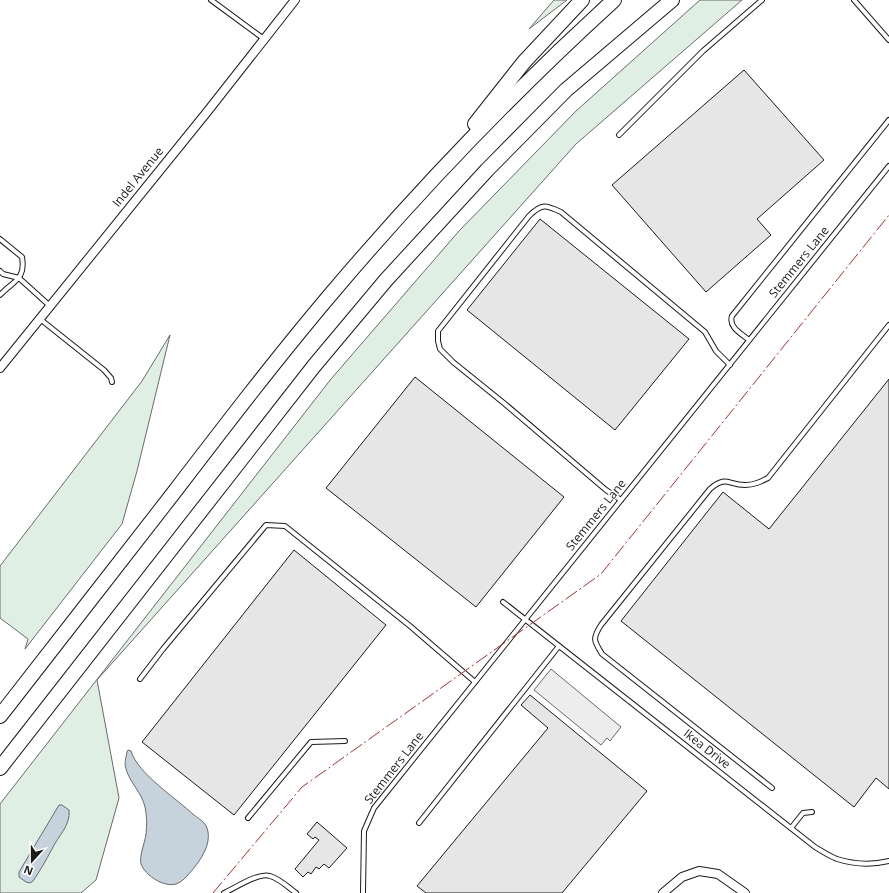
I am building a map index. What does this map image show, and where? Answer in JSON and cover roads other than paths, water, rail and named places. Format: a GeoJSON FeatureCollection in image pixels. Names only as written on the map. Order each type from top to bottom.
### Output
{"type":"FeatureCollection","features":[{"type":"Feature","properties":{"kind":"highway"},"geometry":{"type":"LineString","coordinates":[[426,186],[524,62],[582,0]]}},
{"type":"Feature","properties":{"kind":"highway"},"geometry":{"type":"LineString","coordinates":[[0,716],[284,350],[354,267],[426,186],[521,88],[614,0]]}},
{"type":"Feature","properties":{"kind":"highway"},"geometry":{"type":"LineString","coordinates":[[0,768],[314,366],[386,280],[461,197],[550,106],[571,86],[672,0]]}},
{"type":"Feature","properties":{"kind":"street","name":"Indel Avenue"},"geometry":{"type":"LineString","coordinates":[[0,368],[295,0]]}},
{"type":"Feature","properties":{"kind":"street"},"geometry":{"type":"LineString","coordinates":[[664,893],[682,877],[699,871],[718,874],[745,893]]}},
{"type":"Feature","properties":{"kind":"lane"},"geometry":{"type":"LineString","coordinates":[[211,0],[264,39]]}},
{"type":"Feature","properties":{"kind":"lane"},"geometry":{"type":"LineString","coordinates":[[619,135],[703,51],[762,0]]}},
{"type":"Feature","properties":{"kind":"lane"},"geometry":{"type":"LineString","coordinates":[[854,0],[889,40]]}},
{"type":"Feature","properties":{"kind":"lane"},"geometry":{"type":"LineString","coordinates":[[749,340],[730,322],[732,316],[889,120]]}},
{"type":"Feature","properties":{"kind":"lane","name":"Stemmers Lane"},"geometry":{"type":"LineString","coordinates":[[363,893],[364,831],[374,808],[889,166]]}},
{"type":"Feature","properties":{"kind":"lane"},"geometry":{"type":"LineString","coordinates":[[621,500],[453,362],[440,349],[438,342],[438,331],[529,216],[540,207],[548,206],[561,212],[705,332],[716,351],[730,364]]}},
{"type":"Feature","properties":{"kind":"lane"},"geometry":{"type":"LineString","coordinates":[[0,239],[22,257],[24,264],[19,278],[0,295]]}},
{"type":"Feature","properties":{"kind":"lane"},"geometry":{"type":"LineString","coordinates":[[0,271],[3,274],[19,278],[50,306]]}},
{"type":"Feature","properties":{"kind":"lane"},"geometry":{"type":"LineString","coordinates":[[40,319],[104,370],[111,378],[112,382]]}},
{"type":"Feature","properties":{"kind":"lane"},"geometry":{"type":"LineString","coordinates":[[772,788],[602,654],[596,644],[595,635],[601,625],[710,489],[716,484],[727,481],[743,485],[756,484],[768,478],[889,325]]}},
{"type":"Feature","properties":{"kind":"lane"},"geometry":{"type":"LineString","coordinates":[[140,679],[266,525],[285,526],[410,626],[475,682]]}},
{"type":"Feature","properties":{"kind":"lane","name":"Ikea Drive"},"geometry":{"type":"LineString","coordinates":[[503,602],[815,847],[836,858],[856,863],[879,863],[889,861]]}},
{"type":"Feature","properties":{"kind":"lane"},"geometry":{"type":"LineString","coordinates":[[419,823],[559,646]]}},
{"type":"Feature","properties":{"kind":"lane"},"geometry":{"type":"LineString","coordinates":[[248,818],[311,742],[345,741]]}},
{"type":"Feature","properties":{"kind":"lane"},"geometry":{"type":"LineString","coordinates":[[791,828],[803,813],[812,812]]}},
{"type":"Feature","properties":{"kind":"lane"},"geometry":{"type":"LineString","coordinates":[[224,893],[258,876],[269,875],[280,880],[296,893]]}}]}
